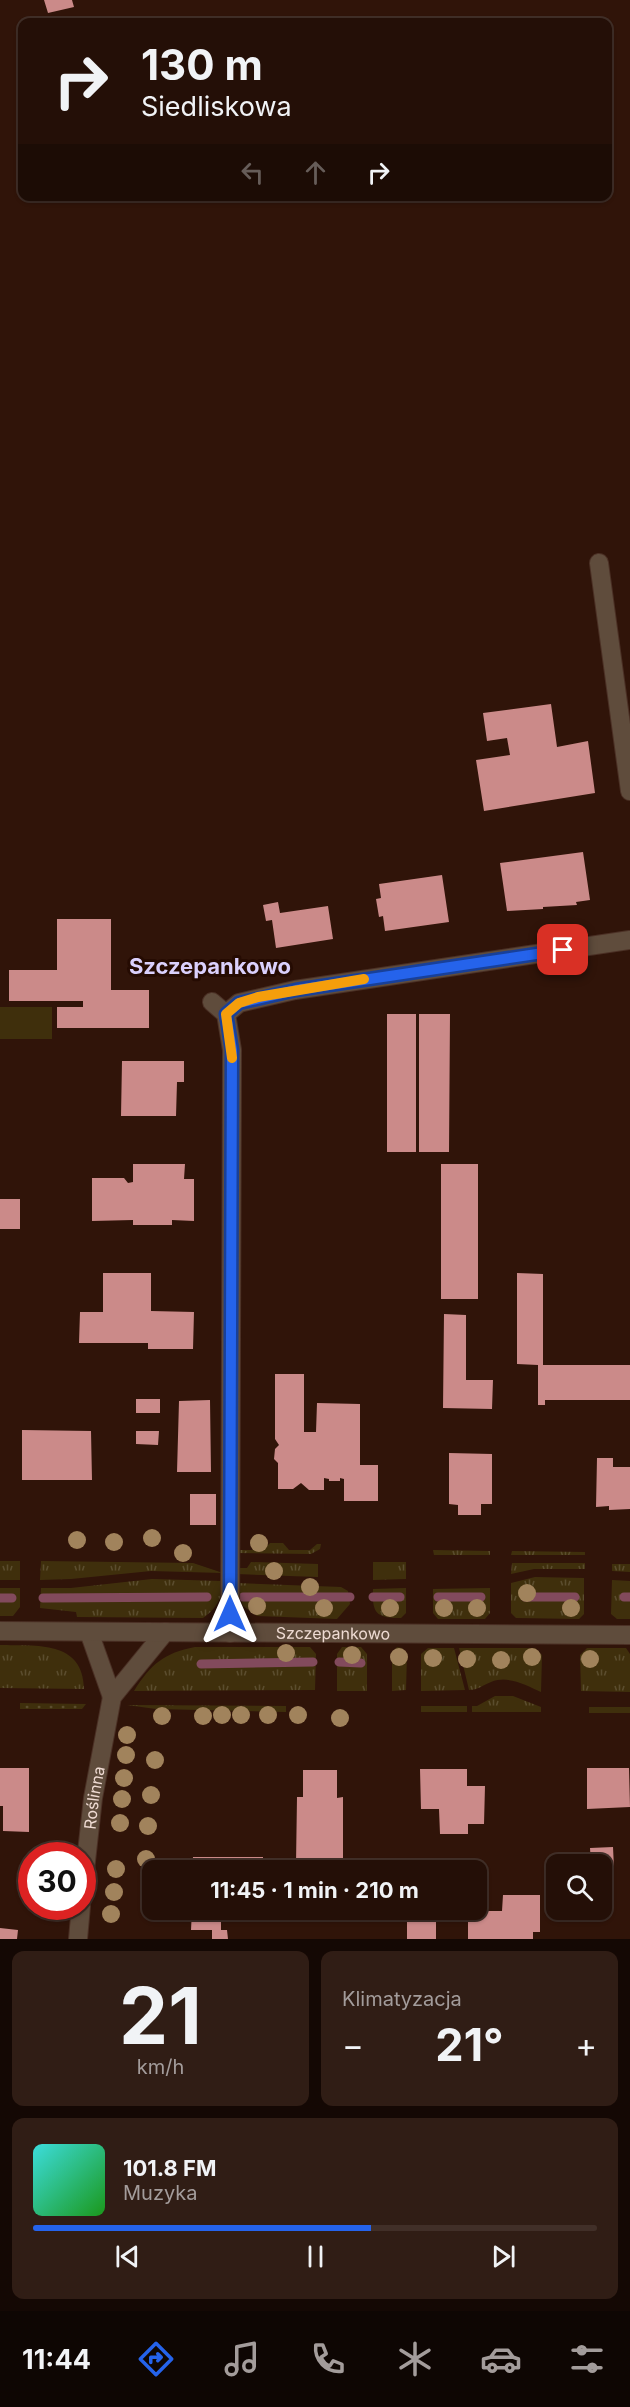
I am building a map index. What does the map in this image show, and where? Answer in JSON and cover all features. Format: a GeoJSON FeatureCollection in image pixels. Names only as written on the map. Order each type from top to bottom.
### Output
{"type":"FeatureCollection","features":[{"type":"Feature","properties":{"kind":"street"},"geometry":{"type":"LineString","coordinates":[[599,563],[630,791]]}},
{"type":"Feature","properties":{"kind":"street"},"geometry":{"type":"LineString","coordinates":[[226,1014],[239,1003],[296,990],[630,940]]}},
{"type":"Feature","properties":{"kind":"street"},"geometry":{"type":"LineString","coordinates":[[212,1002],[226,1014],[232,1050],[230,1633]]}},
{"type":"Feature","properties":{"kind":"street","name":"Szczepankowo"},"geometry":{"type":"LineString","coordinates":[[0,1631],[630,1635]]}},
{"type":"Feature","properties":{"kind":"street"},"geometry":{"type":"LineString","coordinates":[[89,1632],[112,1697]]}},
{"type":"Feature","properties":{"kind":"street","name":"Roślinna"},"geometry":{"type":"LineString","coordinates":[[88,1842],[93,1798],[112,1697],[165,1632]]}},
{"type":"Feature","properties":{"kind":"street"},"geometry":{"type":"LineString","coordinates":[[78,1939],[80,1920]]}},
{"type":"Feature","properties":{"kind":"green space"},"geometry":{"type":"Polygon","coordinates":[[[0,1007],[52,1007],[52,1039],[0,1039],[0,1007]]]}},
{"type":"Feature","properties":{"kind":"green space"},"geometry":{"type":"Polygon","coordinates":[[[270,1543],[283,1543],[289,1550],[310,1550],[317,1544],[321,1544],[320,1549],[311,1554],[236,1553],[239,1550],[263,1550],[270,1543]]]}},
{"type":"Feature","properties":{"kind":"green space"},"geometry":{"type":"Polygon","coordinates":[[[433,1550],[490,1551],[490,1555],[434,1555],[433,1550]]]}},
{"type":"Feature","properties":{"kind":"green space"},"geometry":{"type":"Polygon","coordinates":[[[512,1551],[585,1552],[585,1555],[511,1555],[512,1551]]]}},
{"type":"Feature","properties":{"kind":"green space"},"geometry":{"type":"Polygon","coordinates":[[[0,1561],[20,1561],[20,1580],[0,1580],[0,1561]]]}},
{"type":"Feature","properties":{"kind":"green space"},"geometry":{"type":"Polygon","coordinates":[[[41,1561],[193,1563],[223,1573],[151,1571],[40,1580],[41,1561]]]}},
{"type":"Feature","properties":{"kind":"green space"},"geometry":{"type":"Polygon","coordinates":[[[251,1562],[318,1564],[318,1577],[237,1574],[237,1568],[247,1568],[251,1562]]]}},
{"type":"Feature","properties":{"kind":"green space"},"geometry":{"type":"Polygon","coordinates":[[[373,1562],[406,1562],[406,1579],[373,1580],[373,1562]]]}},
{"type":"Feature","properties":{"kind":"green space"},"geometry":{"type":"Polygon","coordinates":[[[512,1563],[585,1563],[585,1569],[534,1569],[511,1574],[512,1563]]]}},
{"type":"Feature","properties":{"kind":"green space"},"geometry":{"type":"Polygon","coordinates":[[[612,1564],[630,1564],[630,1572],[612,1571],[612,1564]]]}},
{"type":"Feature","properties":{"kind":"green space"},"geometry":{"type":"Polygon","coordinates":[[[535,1577],[584,1578],[584,1614],[579,1619],[516,1618],[511,1613],[511,1583],[535,1577]]]}},
{"type":"Feature","properties":{"kind":"green space"},"geometry":{"type":"Polygon","coordinates":[[[152,1579],[223,1581],[218,1602],[203,1618],[77,1617],[76,1612],[40,1608],[41,1588],[71,1588],[152,1579]]]}},
{"type":"Feature","properties":{"kind":"green space"},"geometry":{"type":"Polygon","coordinates":[[[612,1580],[630,1581],[630,1619],[617,1619],[611,1614],[612,1580]]]}},
{"type":"Feature","properties":{"kind":"green space"},"geometry":{"type":"Polygon","coordinates":[[[236,1583],[341,1587],[348,1591],[350,1604],[337,1619],[257,1616],[243,1606],[236,1583]]]}},
{"type":"Feature","properties":{"kind":"green space"},"geometry":{"type":"Polygon","coordinates":[[[0,1588],[20,1588],[20,1607],[13,1616],[0,1616],[0,1588]]]}},
{"type":"Feature","properties":{"kind":"green space"},"geometry":{"type":"Polygon","coordinates":[[[406,1588],[406,1613],[401,1618],[386,1617],[377,1612],[373,1604],[373,1589],[406,1588]]]}},
{"type":"Feature","properties":{"kind":"green space"},"geometry":{"type":"Polygon","coordinates":[[[490,1588],[490,1613],[485,1619],[438,1619],[433,1613],[433,1589],[490,1588]]]}},
{"type":"Feature","properties":{"kind":"green space"},"geometry":{"type":"Polygon","coordinates":[[[0,1645],[42,1646],[66,1654],[76,1662],[82,1673],[84,1689],[0,1688],[0,1645]]]}},
{"type":"Feature","properties":{"kind":"green space"},"geometry":{"type":"Polygon","coordinates":[[[195,1647],[310,1647],[316,1654],[315,1690],[134,1691],[159,1661],[195,1647]]]}},
{"type":"Feature","properties":{"kind":"green space"},"geometry":{"type":"Polygon","coordinates":[[[342,1647],[361,1647],[367,1654],[367,1691],[337,1691],[337,1654],[342,1647]]]}},
{"type":"Feature","properties":{"kind":"green space"},"geometry":{"type":"Polygon","coordinates":[[[397,1647],[402,1648],[407,1654],[406,1690],[392,1691],[392,1654],[397,1647]]]}},
{"type":"Feature","properties":{"kind":"green space"},"geometry":{"type":"Polygon","coordinates":[[[428,1648],[454,1648],[465,1690],[421,1691],[421,1654],[428,1648]]]}},
{"type":"Feature","properties":{"kind":"green space"},"geometry":{"type":"Polygon","coordinates":[[[459,1648],[535,1648],[542,1655],[541,1692],[517,1682],[504,1680],[497,1680],[469,1690],[459,1648]]]}},
{"type":"Feature","properties":{"kind":"green space"},"geometry":{"type":"Polygon","coordinates":[[[587,1648],[626,1648],[630,1654],[630,1692],[581,1691],[580,1655],[587,1648]]]}},
{"type":"Feature","properties":{"kind":"green space"},"geometry":{"type":"Polygon","coordinates":[[[495,1696],[513,1696],[541,1707],[541,1712],[472,1712],[472,1706],[477,1706],[495,1696]]]}},
{"type":"Feature","properties":{"kind":"green space"},"geometry":{"type":"Polygon","coordinates":[[[20,1703],[86,1704],[82,1709],[20,1709],[20,1703]]]}},
{"type":"Feature","properties":{"kind":"green space"},"geometry":{"type":"Polygon","coordinates":[[[127,1705],[286,1706],[286,1712],[156,1709],[127,1705]]]}},
{"type":"Feature","properties":{"kind":"green space"},"geometry":{"type":"Polygon","coordinates":[[[421,1706],[467,1706],[467,1712],[421,1712],[421,1706]]]}},
{"type":"Feature","properties":{"kind":"green space"},"geometry":{"type":"Polygon","coordinates":[[[589,1707],[630,1707],[630,1713],[589,1713],[589,1707]]]}},
{"type":"Feature","properties":{"kind":"building"},"geometry":{"type":"Polygon","coordinates":[[[44,0],[72,0],[74,7],[48,13],[44,0]]]}},
{"type":"Feature","properties":{"kind":"building"},"geometry":{"type":"Polygon","coordinates":[[[551,704],[557,747],[588,741],[595,793],[484,811],[476,760],[510,755],[507,738],[487,741],[483,713],[551,704]]]}},
{"type":"Feature","properties":{"kind":"building"},"geometry":{"type":"Polygon","coordinates":[[[583,852],[590,900],[576,902],[577,905],[507,911],[500,863],[583,852]]]}},
{"type":"Feature","properties":{"kind":"building"},"geometry":{"type":"Polygon","coordinates":[[[442,875],[449,922],[385,931],[383,916],[379,917],[376,899],[381,898],[379,884],[442,875]]]}},
{"type":"Feature","properties":{"kind":"building"},"geometry":{"type":"Polygon","coordinates":[[[278,902],[280,913],[328,906],[333,939],[276,948],[272,920],[266,921],[263,905],[278,902]]]}},
{"type":"Feature","properties":{"kind":"building"},"geometry":{"type":"Polygon","coordinates":[[[57,919],[111,919],[111,990],[149,990],[149,1028],[57,1028],[57,1007],[83,1007],[83,1001],[9,1001],[9,970],[57,970],[57,919]]]}},
{"type":"Feature","properties":{"kind":"building"},"geometry":{"type":"Polygon","coordinates":[[[387,1014],[416,1014],[416,1152],[387,1152],[387,1014]]]}},
{"type":"Feature","properties":{"kind":"building"},"geometry":{"type":"Polygon","coordinates":[[[419,1014],[450,1014],[449,1152],[419,1152],[419,1014]]]}},
{"type":"Feature","properties":{"kind":"building"},"geometry":{"type":"Polygon","coordinates":[[[122,1061],[184,1061],[184,1082],[177,1082],[176,1116],[121,1116],[122,1061]]]}},
{"type":"Feature","properties":{"kind":"building"},"geometry":{"type":"Polygon","coordinates":[[[133,1164],[185,1164],[184,1179],[194,1179],[194,1221],[172,1220],[172,1225],[133,1225],[133,1220],[92,1221],[92,1178],[124,1178],[128,1183],[133,1182],[133,1164]]]}},
{"type":"Feature","properties":{"kind":"building"},"geometry":{"type":"Polygon","coordinates":[[[441,1164],[478,1164],[478,1299],[441,1299],[441,1164]]]}},
{"type":"Feature","properties":{"kind":"building"},"geometry":{"type":"Polygon","coordinates":[[[0,1199],[20,1199],[20,1229],[0,1229],[0,1199]]]}},
{"type":"Feature","properties":{"kind":"building"},"geometry":{"type":"Polygon","coordinates":[[[103,1273],[151,1273],[151,1311],[194,1312],[193,1349],[148,1349],[148,1343],[79,1343],[80,1312],[103,1312],[103,1273]]]}},
{"type":"Feature","properties":{"kind":"building"},"geometry":{"type":"Polygon","coordinates":[[[517,1273],[543,1274],[543,1365],[630,1365],[630,1400],[545,1400],[545,1405],[538,1405],[538,1365],[517,1364],[517,1273]]]}},
{"type":"Feature","properties":{"kind":"building"},"geometry":{"type":"Polygon","coordinates":[[[444,1314],[466,1315],[466,1380],[493,1380],[492,1409],[443,1408],[444,1314]]]}},
{"type":"Feature","properties":{"kind":"building"},"geometry":{"type":"Polygon","coordinates":[[[275,1374],[304,1374],[304,1432],[316,1432],[317,1403],[360,1404],[360,1465],[378,1465],[378,1501],[344,1501],[344,1479],[340,1478],[340,1481],[329,1481],[324,1478],[324,1490],[309,1490],[301,1483],[293,1489],[278,1489],[278,1463],[274,1459],[275,1449],[279,1445],[275,1439],[275,1374]]]}},
{"type":"Feature","properties":{"kind":"building"},"geometry":{"type":"Polygon","coordinates":[[[136,1399],[160,1399],[160,1413],[136,1413],[136,1399]]]}},
{"type":"Feature","properties":{"kind":"building"},"geometry":{"type":"Polygon","coordinates":[[[210,1400],[211,1472],[177,1472],[179,1401],[210,1400]]]}},
{"type":"Feature","properties":{"kind":"building"},"geometry":{"type":"Polygon","coordinates":[[[22,1430],[91,1431],[92,1480],[22,1480],[22,1430]]]}},
{"type":"Feature","properties":{"kind":"building"},"geometry":{"type":"Polygon","coordinates":[[[136,1431],[159,1431],[158,1445],[136,1444],[136,1431]]]}},
{"type":"Feature","properties":{"kind":"building"},"geometry":{"type":"Polygon","coordinates":[[[449,1453],[492,1454],[492,1504],[481,1504],[481,1515],[458,1515],[458,1505],[449,1504],[449,1453]]]}},
{"type":"Feature","properties":{"kind":"building"},"geometry":{"type":"Polygon","coordinates":[[[597,1458],[613,1458],[613,1467],[630,1467],[630,1509],[609,1510],[609,1506],[596,1507],[597,1458]]]}},
{"type":"Feature","properties":{"kind":"building"},"geometry":{"type":"Polygon","coordinates":[[[190,1494],[216,1494],[216,1525],[190,1525],[190,1494]]]}},
{"type":"Feature","properties":{"kind":"building"},"geometry":{"type":"Polygon","coordinates":[[[0,1768],[29,1768],[29,1832],[3,1831],[3,1806],[0,1806],[0,1768]]]}},
{"type":"Feature","properties":{"kind":"building"},"geometry":{"type":"Polygon","coordinates":[[[587,1768],[629,1768],[630,1807],[587,1809],[587,1768]]]}},
{"type":"Feature","properties":{"kind":"building"},"geometry":{"type":"Polygon","coordinates":[[[420,1769],[467,1769],[467,1786],[485,1786],[484,1824],[468,1824],[468,1834],[440,1834],[439,1809],[421,1809],[420,1769]]]}},
{"type":"Feature","properties":{"kind":"building"},"geometry":{"type":"Polygon","coordinates":[[[303,1770],[337,1770],[337,1798],[343,1797],[343,1860],[296,1860],[297,1797],[303,1797],[303,1770]]]}},
{"type":"Feature","properties":{"kind":"building"},"geometry":{"type":"Polygon","coordinates":[[[613,1847],[614,1868],[612,1868],[612,1854],[590,1854],[590,1848],[613,1847]]]}},
{"type":"Feature","properties":{"kind":"building"},"geometry":{"type":"Polygon","coordinates":[[[193,1857],[263,1857],[263,1860],[193,1860],[193,1857]]]}},
{"type":"Feature","properties":{"kind":"building"},"geometry":{"type":"Polygon","coordinates":[[[503,1895],[540,1895],[540,1932],[533,1932],[533,1939],[468,1939],[468,1920],[487,1920],[487,1911],[502,1911],[503,1895]]]}},
{"type":"Feature","properties":{"kind":"building"},"geometry":{"type":"Polygon","coordinates":[[[192,1920],[221,1920],[221,1930],[227,1930],[228,1939],[212,1939],[212,1930],[191,1930],[192,1920]]]}},
{"type":"Feature","properties":{"kind":"building"},"geometry":{"type":"Polygon","coordinates":[[[407,1920],[436,1920],[436,1939],[407,1939],[407,1920]]]}},
{"type":"Feature","properties":{"kind":"building"},"geometry":{"type":"Polygon","coordinates":[[[0,1928],[18,1930],[17,1939],[0,1939],[0,1928]]]}},
{"type":"Feature","properties":{"kind":"waterway"},"geometry":{"type":"LineString","coordinates":[[43,1598],[207,1597]]}},
{"type":"Feature","properties":{"kind":"waterway"},"geometry":{"type":"LineString","coordinates":[[243,1597],[350,1597]]}},
{"type":"Feature","properties":{"kind":"waterway"},"geometry":{"type":"LineString","coordinates":[[373,1597],[400,1597]]}},
{"type":"Feature","properties":{"kind":"waterway"},"geometry":{"type":"LineString","coordinates":[[438,1597],[481,1597]]}},
{"type":"Feature","properties":{"kind":"waterway"},"geometry":{"type":"LineString","coordinates":[[525,1597],[575,1597]]}},
{"type":"Feature","properties":{"kind":"waterway"},"geometry":{"type":"LineString","coordinates":[[624,1597],[630,1597]]}},
{"type":"Feature","properties":{"kind":"waterway"},"geometry":{"type":"LineString","coordinates":[[0,1598],[12,1598]]}},
{"type":"Feature","properties":{"kind":"waterway"},"geometry":{"type":"LineString","coordinates":[[201,1664],[313,1662]]}},
{"type":"Feature","properties":{"kind":"waterway"},"geometry":{"type":"LineString","coordinates":[[339,1662],[361,1663]]}},
{"type":"Feature","properties":{"kind":"slow traffic"},"geometry":{"type":"LineString","coordinates":[[232,1058],[226,1014],[239,1003],[258,997],[364,979]]}},
{"type":"Feature","properties":{"kind":"district","name":"Szczepankowo"},"geometry":{"type":"Point","coordinates":[210,966]}},
{"type":"Feature","properties":{"kind":"route"},"geometry":{"type":"LineString","coordinates":[[230,1614],[232,1050],[226,1014],[239,1003],[258,997],[563,950]]}}]}
